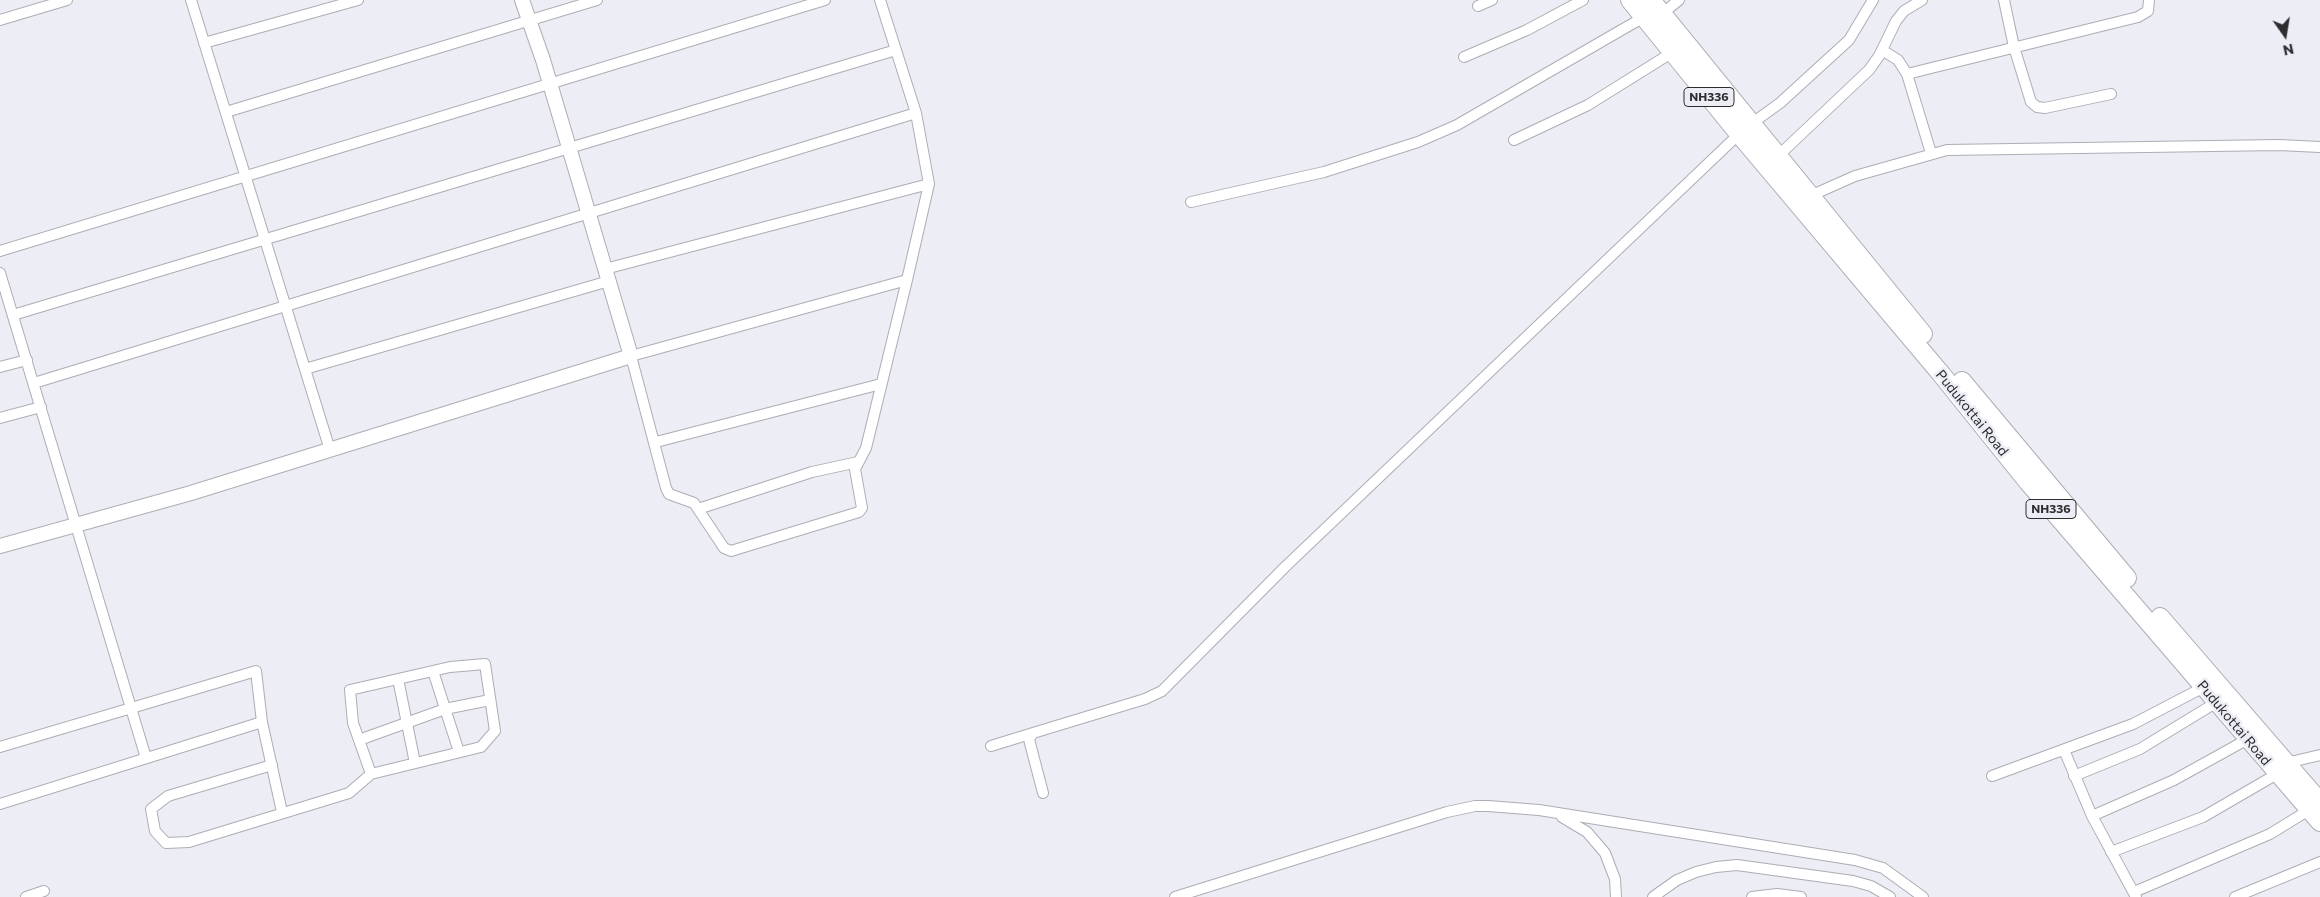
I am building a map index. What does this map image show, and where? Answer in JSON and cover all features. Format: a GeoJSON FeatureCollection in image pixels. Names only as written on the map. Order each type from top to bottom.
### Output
{"type":"FeatureCollection","features":[{"type":"Feature","properties":{"kind":"highway","name":"Pudukottai Road"},"geometry":{"type":"LineString","coordinates":[[1630,0],[1673,52],[1745,129],[1778,156],[2316,811]]}},
{"type":"Feature","properties":{"kind":"highway","name":"Pudukottai Road"},"geometry":{"type":"LineString","coordinates":[[1650,0],[1745,129],[2028,482],[2248,739],[2282,769]]}},
{"type":"Feature","properties":{"kind":"street"},"geometry":{"type":"LineString","coordinates":[[0,20],[67,0]]}},
{"type":"Feature","properties":{"kind":"street"},"geometry":{"type":"LineString","coordinates":[[191,0],[330,450]]}},
{"type":"Feature","properties":{"kind":"street"},"geometry":{"type":"LineString","coordinates":[[204,43],[358,0]]}},
{"type":"Feature","properties":{"kind":"street"},"geometry":{"type":"LineString","coordinates":[[522,0],[550,84],[670,494],[694,503],[724,548],[731,551],[859,512],[862,508],[856,469],[866,448],[929,184],[916,113],[880,0]]}},
{"type":"Feature","properties":{"kind":"street"},"geometry":{"type":"LineString","coordinates":[[226,112],[530,22],[597,0]]}},
{"type":"Feature","properties":{"kind":"street"},"geometry":{"type":"LineString","coordinates":[[0,251],[825,0]]}},
{"type":"Feature","properties":{"kind":"street"},"geometry":{"type":"LineString","coordinates":[[1478,6],[1492,0]]}},
{"type":"Feature","properties":{"kind":"street"},"geometry":{"type":"LineString","coordinates":[[1464,56],[1527,30],[1583,0]]}},
{"type":"Feature","properties":{"kind":"street"},"geometry":{"type":"LineString","coordinates":[[1662,14],[1679,0]]}},
{"type":"Feature","properties":{"kind":"street"},"geometry":{"type":"LineString","coordinates":[[991,746],[1145,699],[1162,691],[1285,567],[1745,129],[1780,103],[1849,40],[1873,0]]}},
{"type":"Feature","properties":{"kind":"street"},"geometry":{"type":"LineString","coordinates":[[1778,156],[1869,70],[1882,50],[1896,21],[1904,11],[1922,0]]}},
{"type":"Feature","properties":{"kind":"street"},"geometry":{"type":"LineString","coordinates":[[2004,0],[2014,47],[2027,96],[2031,102],[2045,108],[2111,94]]}},
{"type":"Feature","properties":{"kind":"street"},"geometry":{"type":"LineString","coordinates":[[1907,74],[2138,17],[2148,11],[2149,0]]}},
{"type":"Feature","properties":{"kind":"street"},"geometry":{"type":"LineString","coordinates":[[1191,202],[1324,172],[1418,142],[1457,125],[1644,18]]}},
{"type":"Feature","properties":{"kind":"street"},"geometry":{"type":"LineString","coordinates":[[13,316],[896,50]]}},
{"type":"Feature","properties":{"kind":"street"},"geometry":{"type":"LineString","coordinates":[[1882,50],[1898,60],[1907,74],[1931,153]]}},
{"type":"Feature","properties":{"kind":"street"},"geometry":{"type":"LineString","coordinates":[[1514,140],[1588,105],[1673,52]]}},
{"type":"Feature","properties":{"kind":"street"},"geometry":{"type":"LineString","coordinates":[[34,383],[916,113]]}},
{"type":"Feature","properties":{"kind":"street"},"geometry":{"type":"LineString","coordinates":[[1810,196],[1855,176],[1947,150],[2279,145],[2320,147]]}},
{"type":"Feature","properties":{"kind":"street"},"geometry":{"type":"LineString","coordinates":[[305,369],[607,275],[929,184]]}},
{"type":"Feature","properties":{"kind":"street"},"geometry":{"type":"LineString","coordinates":[[0,273],[77,523],[146,758]]}},
{"type":"Feature","properties":{"kind":"street"},"geometry":{"type":"LineString","coordinates":[[0,546],[77,523],[192,493],[631,356],[907,280]]}},
{"type":"Feature","properties":{"kind":"street"},"geometry":{"type":"LineString","coordinates":[[0,367],[26,360]]}},
{"type":"Feature","properties":{"kind":"street"},"geometry":{"type":"LineString","coordinates":[[656,442],[881,384]]}},
{"type":"Feature","properties":{"kind":"street"},"geometry":{"type":"LineString","coordinates":[[0,418],[41,407]]}},
{"type":"Feature","properties":{"kind":"street"},"geometry":{"type":"LineString","coordinates":[[698,508],[812,472],[858,462]]}},
{"type":"Feature","properties":{"kind":"street"},"geometry":{"type":"LineString","coordinates":[[272,765],[168,796],[151,809],[155,831],[166,842],[189,842],[349,793],[371,774],[481,747],[495,731],[485,664],[450,667],[350,690],[352,723],[371,774]]}},
{"type":"Feature","properties":{"kind":"street"},"geometry":{"type":"LineString","coordinates":[[0,747],[256,671],[262,722],[282,812]]}},
{"type":"Feature","properties":{"kind":"street"},"geometry":{"type":"LineString","coordinates":[[433,671],[459,752]]}},
{"type":"Feature","properties":{"kind":"street"},"geometry":{"type":"LineString","coordinates":[[398,679],[415,763]]}},
{"type":"Feature","properties":{"kind":"street"},"geometry":{"type":"LineString","coordinates":[[1992,776],[2133,724],[2204,688]]}},
{"type":"Feature","properties":{"kind":"street"},"geometry":{"type":"LineString","coordinates":[[359,740],[445,709],[490,700]]}},
{"type":"Feature","properties":{"kind":"street"},"geometry":{"type":"LineString","coordinates":[[2074,776],[2147,745],[2217,702]]}},
{"type":"Feature","properties":{"kind":"street"},"geometry":{"type":"LineString","coordinates":[[0,804],[262,722]]}},
{"type":"Feature","properties":{"kind":"street"},"geometry":{"type":"LineString","coordinates":[[1033,733],[1029,739],[1043,793]]}},
{"type":"Feature","properties":{"kind":"street"},"geometry":{"type":"LineString","coordinates":[[2092,816],[2174,780],[2248,739]]}},
{"type":"Feature","properties":{"kind":"street"},"geometry":{"type":"LineString","coordinates":[[2064,750],[2092,816],[2135,895],[2316,811]]}},
{"type":"Feature","properties":{"kind":"street"},"geometry":{"type":"LineString","coordinates":[[2112,852],[2203,817],[2282,769],[2320,755]]}},
{"type":"Feature","properties":{"kind":"street"},"geometry":{"type":"LineString","coordinates":[[1169,897],[1462,808],[1488,806],[1539,810],[1872,864],[1894,874],[1923,897]]}},
{"type":"Feature","properties":{"kind":"street"},"geometry":{"type":"LineString","coordinates":[[1539,810],[1564,817],[1577,824],[1597,842],[1611,866],[1616,897]]}},
{"type":"Feature","properties":{"kind":"street"},"geometry":{"type":"LineString","coordinates":[[2235,897],[2320,862]]}},
{"type":"Feature","properties":{"kind":"street"},"geometry":{"type":"LineString","coordinates":[[1654,897],[1677,880],[1696,872],[1716,867],[1737,865],[1853,881],[1871,886],[1890,897]]}},
{"type":"Feature","properties":{"kind":"street"},"geometry":{"type":"LineString","coordinates":[[26,897],[44,892]]}},
{"type":"Feature","properties":{"kind":"street"},"geometry":{"type":"LineString","coordinates":[[1752,897],[1777,894],[1801,897]]}}]}
